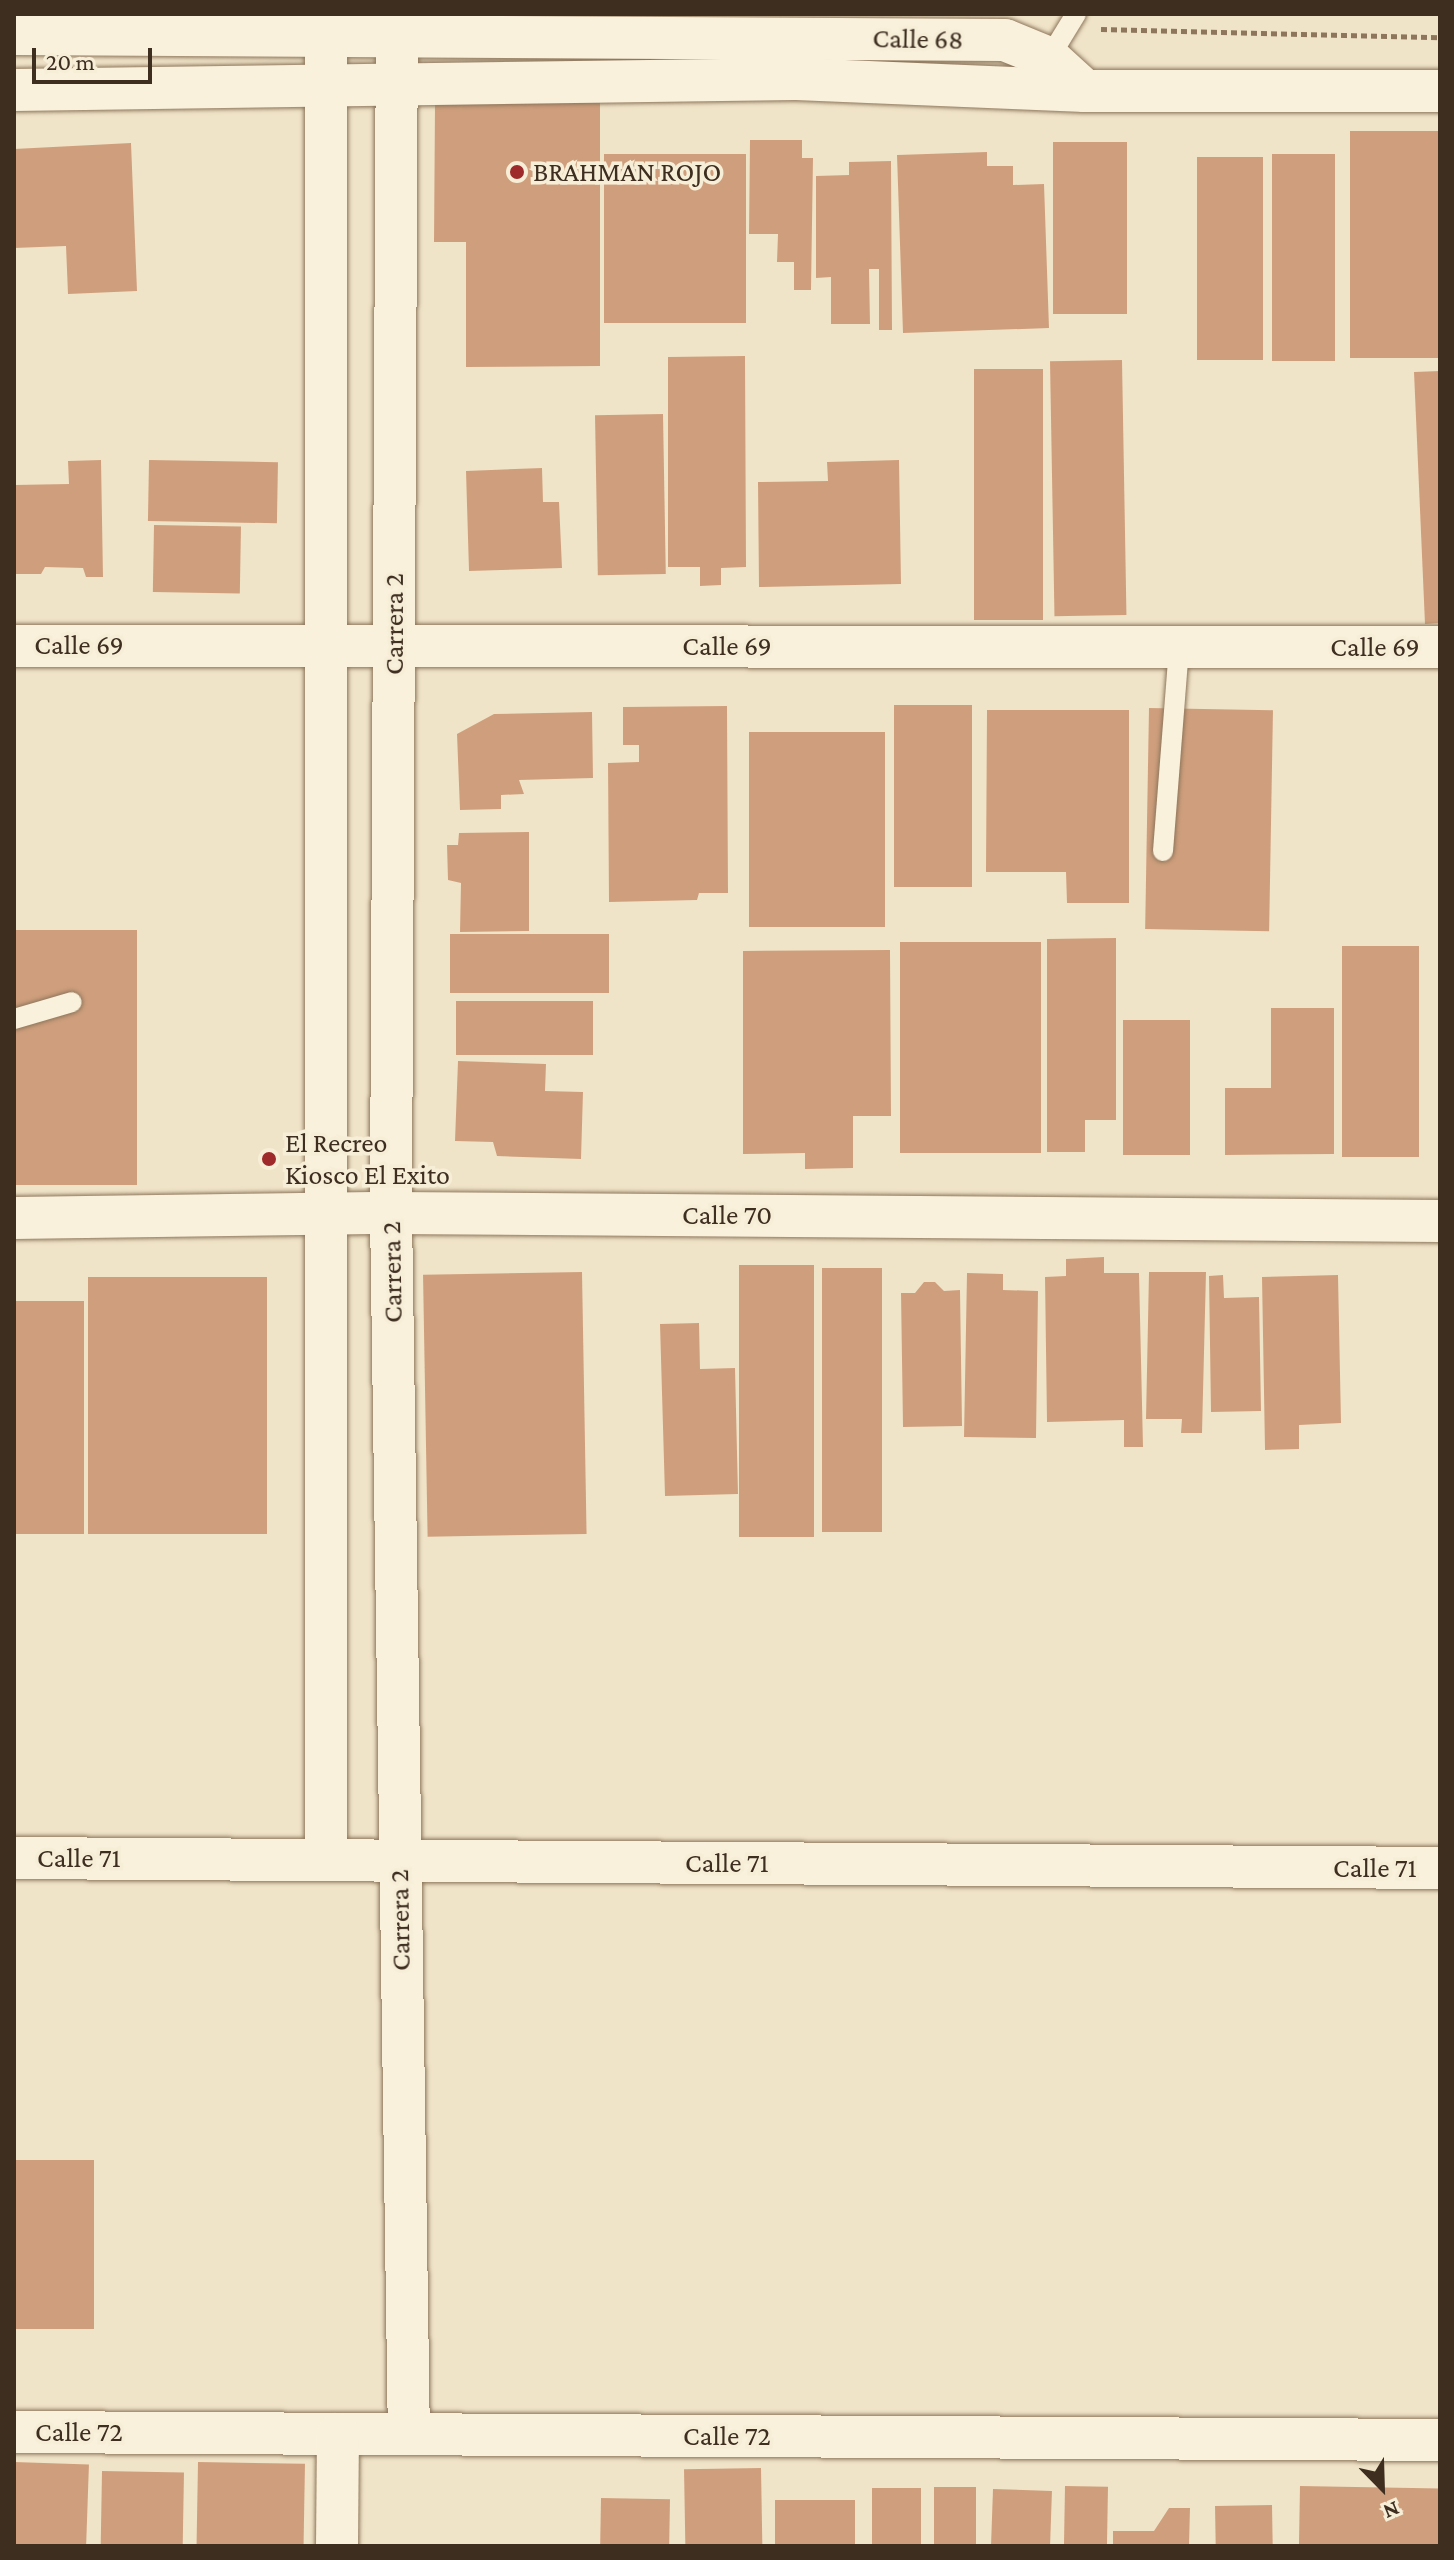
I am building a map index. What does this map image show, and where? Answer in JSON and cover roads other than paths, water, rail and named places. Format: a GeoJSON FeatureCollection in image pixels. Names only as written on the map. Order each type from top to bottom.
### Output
{"type":"FeatureCollection","features":[{"type":"Feature","properties":{"kind":"street","name":"Calle 68"},"geometry":{"type":"LineString","coordinates":[[14,34],[326,25],[795,25],[1005,40],[1063,33],[1085,91]]}},
{"type":"Feature","properties":{"kind":"street"},"geometry":{"type":"LineString","coordinates":[[326,25],[322,1214],[326,1860]]}},
{"type":"Feature","properties":{"kind":"street","name":"Carrera 2"},"geometry":{"type":"LineString","coordinates":[[397,25],[391,1213],[409,2434]]}},
{"type":"Feature","properties":{"kind":"street"},"geometry":{"type":"LineString","coordinates":[[795,25],[796,79]]}},
{"type":"Feature","properties":{"kind":"street","name":"Calle 68"},"geometry":{"type":"LineString","coordinates":[[14,90],[796,79],[1085,91],[1440,91]]}},
{"type":"Feature","properties":{"kind":"street","name":"Calle 69"},"geometry":{"type":"LineString","coordinates":[[14,646],[1440,647]]}},
{"type":"Feature","properties":{"kind":"street","name":"Calle 70"},"geometry":{"type":"LineString","coordinates":[[14,1218],[391,1213],[1440,1221]]}},
{"type":"Feature","properties":{"kind":"street","name":"Calle 71"},"geometry":{"type":"LineString","coordinates":[[14,1858],[1440,1868]]}},
{"type":"Feature","properties":{"kind":"street","name":"Calle 72"},"geometry":{"type":"LineString","coordinates":[[14,2432],[1440,2440]]}},
{"type":"Feature","properties":{"kind":"street"},"geometry":{"type":"LineString","coordinates":[[337,2546],[338,2434]]}},
{"type":"Feature","properties":{"kind":"lane"},"geometry":{"type":"LineString","coordinates":[[1163,851],[1179,646]]}},
{"type":"Feature","properties":{"kind":"lane"},"geometry":{"type":"LineString","coordinates":[[14,1019],[72,1002]]}},
{"type":"Feature","properties":{"kind":"place","name":"BRAHMAN ROJO"},"geometry":{"type":"Point","coordinates":[517,172]}},
{"type":"Feature","properties":{"kind":"place","name":"El Recreo Kiosco El Exito"},"geometry":{"type":"Point","coordinates":[269,1159]}}]}
